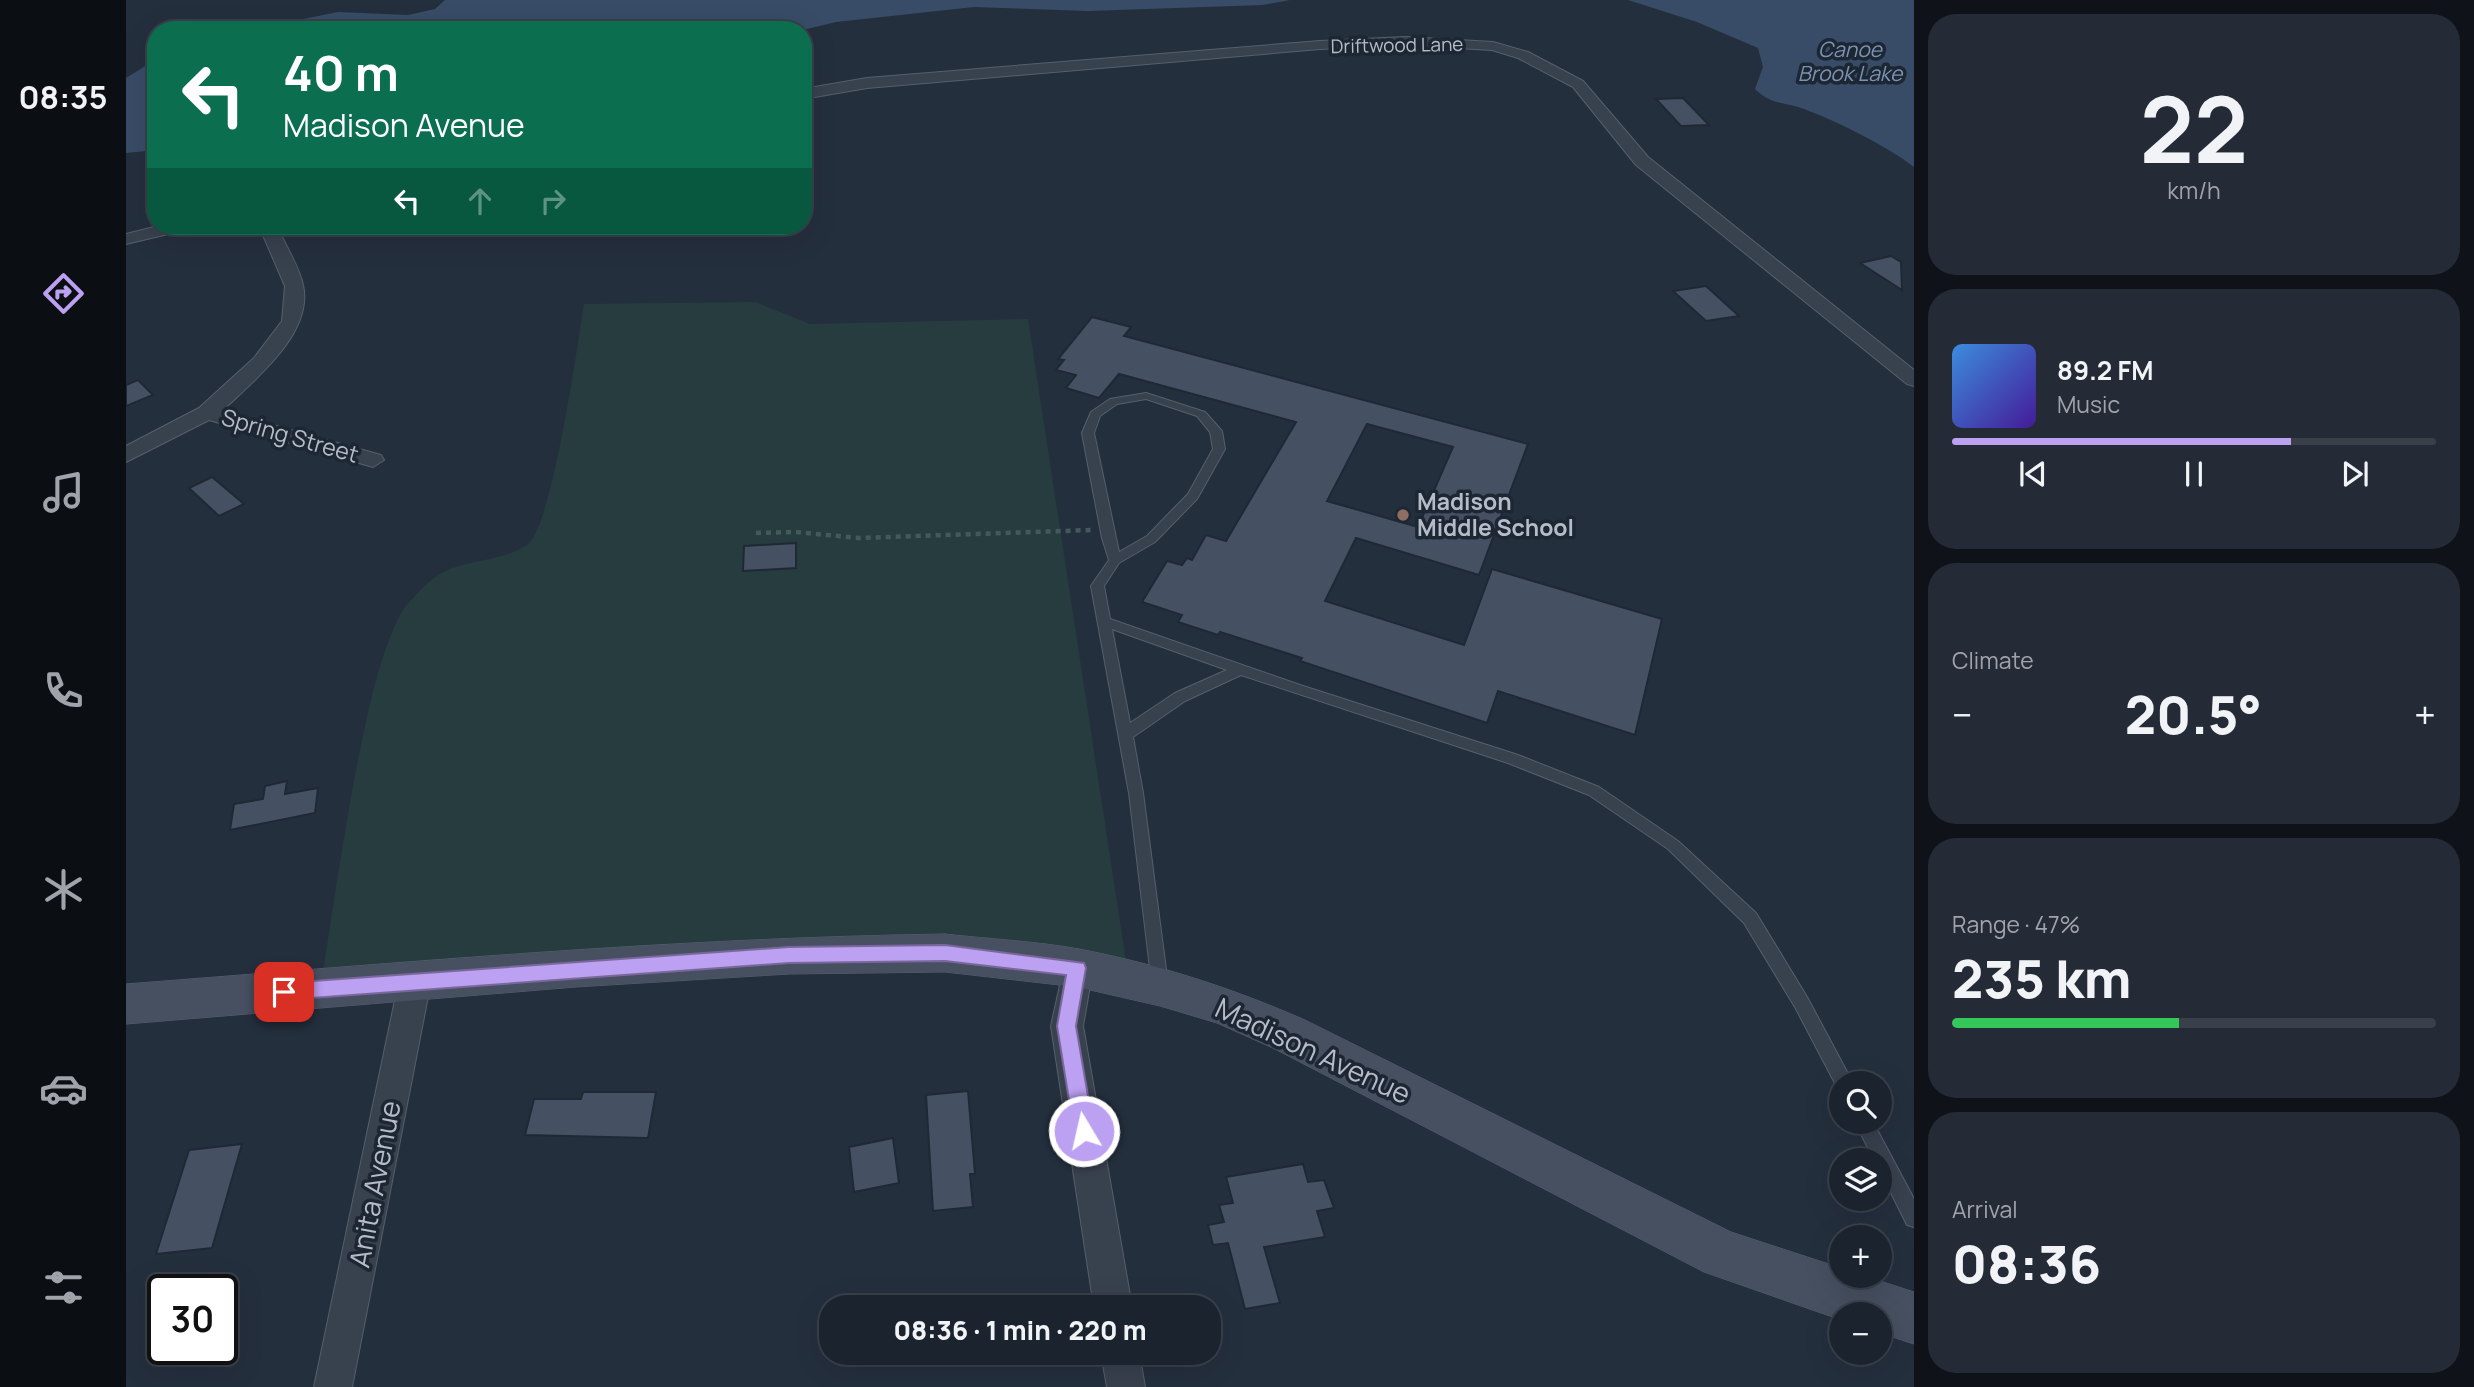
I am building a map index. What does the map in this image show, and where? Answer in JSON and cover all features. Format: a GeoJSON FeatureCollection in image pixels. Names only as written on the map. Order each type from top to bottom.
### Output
{"type":"FeatureCollection","features":[{"type":"Feature","properties":{"kind":"street","name":"Driftwood Lane"},"geometry":{"type":"LineString","coordinates":[[812,92],[867,83],[1405,40],[1493,46],[1523,55],[1578,84],[1642,161],[1914,380]]}},
{"type":"Feature","properties":{"kind":"street"},"geometry":{"type":"LineString","coordinates":[[126,239],[147,234]]}},
{"type":"Feature","properties":{"kind":"street"},"geometry":{"type":"LineString","coordinates":[[126,455],[207,413],[261,362],[292,322],[294,286],[272,235]]}},
{"type":"Feature","properties":{"kind":"street","name":"Spring Street"},"geometry":{"type":"LineString","coordinates":[[207,413],[373,460]]}},
{"type":"Feature","properties":{"kind":"street","name":"Madison Avenue"},"geometry":{"type":"LineString","coordinates":[[126,1004],[789,955],[945,953],[1077,968],[1160,987],[1225,1006],[1289,1034],[1722,1254],[1914,1318]]}},
{"type":"Feature","properties":{"kind":"street"},"geometry":{"type":"LineString","coordinates":[[1077,968],[1067,1026],[1111,1295]]}},
{"type":"Feature","properties":{"kind":"street","name":"Anita Avenue"},"geometry":{"type":"LineString","coordinates":[[333,1387],[415,981]]}},
{"type":"Feature","properties":{"kind":"street"},"geometry":{"type":"LineString","coordinates":[[1122,1365],[1126,1387]]}},
{"type":"Feature","properties":{"kind":"lane"},"geometry":{"type":"LineString","coordinates":[[1115,560],[1105,529],[1088,433],[1094,414],[1114,401],[1146,396],[1201,414],[1216,431],[1219,449],[1193,496],[1151,539],[1115,560],[1097,586],[1125,735],[1154,919],[1160,987]]}},
{"type":"Feature","properties":{"kind":"lane"},"geometry":{"type":"LineString","coordinates":[[1105,622],[1241,670],[1513,758],[1594,791],[1673,845],[1750,918],[1801,1002],[1838,1071]]}},
{"type":"Feature","properties":{"kind":"lane"},"geometry":{"type":"LineString","coordinates":[[1125,735],[1155,711],[1191,688],[1241,670]]}},
{"type":"Feature","properties":{"kind":"lane"},"geometry":{"type":"LineString","coordinates":[[1870,1134],[1914,1218]]}},
{"type":"Feature","properties":{"kind":"path"},"geometry":{"type":"LineString","coordinates":[[756,533],[795,532],[859,538],[1105,529]]}},
{"type":"Feature","properties":{"kind":"green space"},"geometry":{"type":"Polygon","coordinates":[[[755,302],[810,324],[1028,319],[1126,961],[323,971],[355,777],[381,663],[393,630],[403,610],[431,580],[457,567],[513,552],[527,545],[536,532],[546,506],[563,432],[584,304],[755,302]]]}},
{"type":"Feature","properties":{"kind":"water"},"geometry":{"type":"Polygon","coordinates":[[[445,0],[1290,0],[1263,5],[1088,11],[974,7],[836,22],[812,28],[812,21],[294,21],[338,12],[408,15],[435,9],[445,0]]]}},
{"type":"Feature","properties":{"kind":"water","name":"Canoe Brook Lake"},"geometry":{"type":"Polygon","coordinates":[[[1628,0],[1914,0],[1914,167],[1842,125],[1760,94],[1755,89],[1763,67],[1758,48],[1697,22],[1628,0]]]}},
{"type":"Feature","properties":{"kind":"water"},"geometry":{"type":"Polygon","coordinates":[[[147,65],[147,151],[126,153],[126,78],[147,65]]]}},
{"type":"Feature","properties":{"kind":"building"},"geometry":{"type":"Polygon","coordinates":[[[1683,98],[1709,125],[1681,126],[1656,99],[1683,98]]]}},
{"type":"Feature","properties":{"kind":"building"},"geometry":{"type":"Polygon","coordinates":[[[1891,256],[1901,262],[1902,290],[1860,263],[1891,256]]]}},
{"type":"Feature","properties":{"kind":"building"},"geometry":{"type":"Polygon","coordinates":[[[1706,286],[1739,316],[1706,321],[1673,291],[1706,286]]]}},
{"type":"Feature","properties":{"kind":"building"},"geometry":{"type":"Polygon","coordinates":[[[1092,317],[1131,327],[1124,336],[1528,444],[1479,575],[1356,538],[1325,601],[1464,645],[1492,569],[1662,619],[1635,735],[1498,691],[1487,723],[1300,661],[1302,658],[1220,632],[1218,635],[1178,622],[1182,615],[1142,602],[1167,561],[1182,565],[1187,558],[1192,560],[1206,535],[1226,541],[1296,422],[1119,374],[1099,398],[1066,388],[1076,375],[1056,370],[1064,360],[1058,359],[1092,317]],[[1367,424],[1327,501],[1418,527],[1453,447],[1367,424]]]}},
{"type":"Feature","properties":{"kind":"building"},"geometry":{"type":"Polygon","coordinates":[[[138,380],[153,395],[126,406],[126,385],[138,380]]]}},
{"type":"Feature","properties":{"kind":"building"},"geometry":{"type":"Polygon","coordinates":[[[212,477],[244,504],[219,516],[189,488],[212,477]]]}},
{"type":"Feature","properties":{"kind":"building"},"geometry":{"type":"Polygon","coordinates":[[[796,543],[796,568],[743,571],[744,546],[796,543]]]}},
{"type":"Feature","properties":{"kind":"building"},"geometry":{"type":"Polygon","coordinates":[[[287,781],[285,794],[318,788],[315,813],[230,830],[234,804],[263,799],[265,786],[287,781]]]}},
{"type":"Feature","properties":{"kind":"building"},"geometry":{"type":"Polygon","coordinates":[[[968,1091],[975,1174],[970,1174],[973,1207],[933,1211],[926,1095],[968,1091]]]}},
{"type":"Feature","properties":{"kind":"building"},"geometry":{"type":"Polygon","coordinates":[[[583,1092],[656,1092],[648,1138],[525,1135],[534,1099],[581,1099],[583,1092]]]}},
{"type":"Feature","properties":{"kind":"building"},"geometry":{"type":"Polygon","coordinates":[[[893,1138],[899,1183],[854,1192],[849,1147],[893,1138]]]}},
{"type":"Feature","properties":{"kind":"building"},"geometry":{"type":"Polygon","coordinates":[[[242,1144],[212,1248],[156,1254],[189,1150],[242,1144]]]}},
{"type":"Feature","properties":{"kind":"building"},"geometry":{"type":"Polygon","coordinates":[[[1303,1164],[1308,1182],[1324,1180],[1334,1208],[1317,1211],[1325,1237],[1264,1247],[1280,1303],[1245,1309],[1228,1243],[1213,1245],[1208,1225],[1224,1222],[1219,1205],[1233,1203],[1226,1177],[1303,1164]]]}},
{"type":"Feature","properties":{"kind":"place","name":"Madison Middle School"},"geometry":{"type":"Point","coordinates":[1403,515]}},
{"type":"Feature","properties":{"kind":"route"},"geometry":{"type":"LineString","coordinates":[[284,992],[576,968],[789,955],[945,953],[1077,968],[1067,1026],[1084,1131]]}}]}
